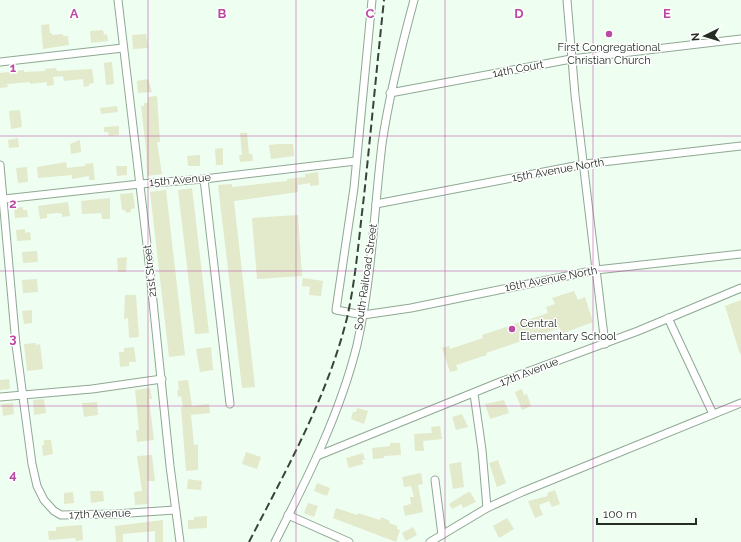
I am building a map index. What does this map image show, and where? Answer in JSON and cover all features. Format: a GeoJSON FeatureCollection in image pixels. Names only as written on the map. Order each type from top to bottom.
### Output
{"type":"FeatureCollection","features":[{"type":"Feature","properties":{"kind":"street","name":"21st Street"},"geometry":{"type":"LineString","coordinates":[[118,0],[162,379],[174,510],[180,542]]}},
{"type":"Feature","properties":{"kind":"street"},"geometry":{"type":"LineString","coordinates":[[356,161],[372,0]]}},
{"type":"Feature","properties":{"kind":"street","name":"South Railroad Street"},"geometry":{"type":"LineString","coordinates":[[275,542],[317,456],[351,366],[363,315],[382,145],[390,93],[414,0]]}},
{"type":"Feature","properties":{"kind":"street"},"geometry":{"type":"LineString","coordinates":[[567,0],[571,59],[585,164],[605,344]]}},
{"type":"Feature","properties":{"kind":"street","name":"14th Court"},"geometry":{"type":"LineString","coordinates":[[390,93],[571,59],[741,39]]}},
{"type":"Feature","properties":{"kind":"street"},"geometry":{"type":"LineString","coordinates":[[0,62],[123,48]]}},
{"type":"Feature","properties":{"kind":"street","name":"15th Avenue North"},"geometry":{"type":"LineString","coordinates":[[376,204],[585,164],[741,146]]}},
{"type":"Feature","properties":{"kind":"street","name":"15th Avenue"},"geometry":{"type":"LineString","coordinates":[[4,199],[140,184],[204,179],[356,161]]}},
{"type":"Feature","properties":{"kind":"street","name":"16th Avenue North"},"geometry":{"type":"LineString","coordinates":[[356,161],[350,218],[336,310],[363,315],[411,308],[596,270],[741,254]]}},
{"type":"Feature","properties":{"kind":"street","name":"17th Avenue"},"geometry":{"type":"LineString","coordinates":[[0,165],[4,199],[2,211],[16,345],[32,464],[37,486],[44,500],[54,511],[68,516],[174,510]]}},
{"type":"Feature","properties":{"kind":"street"},"geometry":{"type":"LineString","coordinates":[[204,179],[230,404]]}},
{"type":"Feature","properties":{"kind":"street","name":"17th Avenue"},"geometry":{"type":"LineString","coordinates":[[317,456],[474,394],[500,382],[605,344],[741,288]]}},
{"type":"Feature","properties":{"kind":"street"},"geometry":{"type":"LineString","coordinates":[[668,318],[713,414]]}},
{"type":"Feature","properties":{"kind":"street"},"geometry":{"type":"LineString","coordinates":[[0,396],[100,388],[162,379]]}},
{"type":"Feature","properties":{"kind":"street"},"geometry":{"type":"LineString","coordinates":[[474,394],[482,450],[487,508]]}},
{"type":"Feature","properties":{"kind":"street"},"geometry":{"type":"LineString","coordinates":[[430,542],[487,508],[741,403]]}},
{"type":"Feature","properties":{"kind":"street"},"geometry":{"type":"LineString","coordinates":[[435,480],[442,535]]}},
{"type":"Feature","properties":{"kind":"street"},"geometry":{"type":"LineString","coordinates":[[288,515],[349,542]]}},
{"type":"Feature","properties":{"kind":"building"},"geometry":{"type":"Polygon","coordinates":[[[49,24],[50,33],[52,33],[52,35],[63,34],[63,36],[68,36],[69,45],[43,49],[41,25],[49,24]]]}},
{"type":"Feature","properties":{"kind":"building"},"geometry":{"type":"Polygon","coordinates":[[[103,30],[104,35],[107,34],[108,41],[91,43],[90,31],[103,30]]]}},
{"type":"Feature","properties":{"kind":"building"},"geometry":{"type":"Polygon","coordinates":[[[146,34],[148,48],[133,49],[132,35],[146,34]]]}},
{"type":"Feature","properties":{"kind":"building"},"geometry":{"type":"Polygon","coordinates":[[[112,62],[114,84],[106,85],[104,63],[112,62]]]}},
{"type":"Feature","properties":{"kind":"building"},"geometry":{"type":"Polygon","coordinates":[[[56,68],[57,71],[92,69],[94,83],[84,87],[83,79],[64,81],[63,76],[53,77],[54,85],[47,86],[47,82],[30,84],[30,82],[7,84],[8,87],[0,88],[0,73],[24,70],[24,72],[45,71],[45,69],[56,68]]]}},
{"type":"Feature","properties":{"kind":"building"},"geometry":{"type":"Polygon","coordinates":[[[148,79],[152,92],[138,93],[137,81],[148,79]]]}},
{"type":"Feature","properties":{"kind":"building"},"geometry":{"type":"Polygon","coordinates":[[[157,96],[160,142],[157,142],[162,174],[147,176],[146,149],[141,106],[144,106],[144,103],[148,103],[148,97],[157,96]]]}},
{"type":"Feature","properties":{"kind":"building"},"geometry":{"type":"Polygon","coordinates":[[[117,106],[118,112],[101,114],[100,108],[117,106]]]}},
{"type":"Feature","properties":{"kind":"building"},"geometry":{"type":"Polygon","coordinates":[[[20,110],[22,127],[11,129],[9,111],[20,110]]]}},
{"type":"Feature","properties":{"kind":"building"},"geometry":{"type":"Polygon","coordinates":[[[119,126],[119,135],[109,136],[108,132],[104,132],[104,127],[119,126]]]}},
{"type":"Feature","properties":{"kind":"building"},"geometry":{"type":"Polygon","coordinates":[[[240,133],[247,133],[249,154],[252,154],[253,161],[240,162],[239,155],[242,155],[240,133]]]}},
{"type":"Feature","properties":{"kind":"building"},"geometry":{"type":"Polygon","coordinates":[[[18,138],[19,147],[9,148],[8,140],[18,138]]]}},
{"type":"Feature","properties":{"kind":"building"},"geometry":{"type":"Polygon","coordinates":[[[80,140],[81,152],[71,154],[70,144],[80,140]]]}},
{"type":"Feature","properties":{"kind":"building"},"geometry":{"type":"Polygon","coordinates":[[[293,144],[294,156],[271,159],[269,145],[293,144]]]}},
{"type":"Feature","properties":{"kind":"building"},"geometry":{"type":"Polygon","coordinates":[[[223,148],[223,165],[216,165],[215,149],[223,148]]]}},
{"type":"Feature","properties":{"kind":"building"},"geometry":{"type":"Polygon","coordinates":[[[200,155],[200,166],[188,166],[187,156],[200,155]]]}},
{"type":"Feature","properties":{"kind":"building"},"geometry":{"type":"Polygon","coordinates":[[[66,162],[67,168],[85,166],[85,164],[93,163],[95,180],[89,180],[89,176],[72,179],[72,175],[38,178],[37,167],[66,162]]]}},
{"type":"Feature","properties":{"kind":"building"},"geometry":{"type":"Polygon","coordinates":[[[116,166],[127,166],[127,175],[117,176],[116,166]]]}},
{"type":"Feature","properties":{"kind":"building"},"geometry":{"type":"Polygon","coordinates":[[[27,167],[28,182],[18,183],[16,168],[27,167]]]}},
{"type":"Feature","properties":{"kind":"building"},"geometry":{"type":"Polygon","coordinates":[[[318,172],[319,185],[310,186],[310,183],[298,185],[298,192],[234,201],[255,387],[242,388],[218,185],[232,184],[232,187],[287,181],[287,179],[305,177],[305,174],[318,172]]]}},
{"type":"Feature","properties":{"kind":"building"},"geometry":{"type":"Polygon","coordinates":[[[192,188],[209,333],[195,334],[178,190],[192,188]]]}},
{"type":"Feature","properties":{"kind":"building"},"geometry":{"type":"Polygon","coordinates":[[[166,190],[185,355],[169,357],[150,192],[166,190]]]}},
{"type":"Feature","properties":{"kind":"building"},"geometry":{"type":"Polygon","coordinates":[[[133,193],[135,208],[131,209],[131,212],[126,213],[125,210],[122,210],[120,194],[133,193]]]}},
{"type":"Feature","properties":{"kind":"building"},"geometry":{"type":"Polygon","coordinates":[[[110,198],[110,219],[102,219],[101,213],[82,214],[81,201],[110,198]]]}},
{"type":"Feature","properties":{"kind":"building"},"geometry":{"type":"Polygon","coordinates":[[[68,202],[70,216],[62,217],[62,214],[57,213],[47,214],[47,218],[40,219],[38,206],[68,202]]]}},
{"type":"Feature","properties":{"kind":"building"},"geometry":{"type":"Polygon","coordinates":[[[23,207],[23,210],[27,210],[28,217],[15,218],[14,208],[23,207]]]}},
{"type":"Feature","properties":{"kind":"building"},"geometry":{"type":"Polygon","coordinates":[[[298,215],[302,276],[257,279],[252,218],[298,215]]]}},
{"type":"Feature","properties":{"kind":"building"},"geometry":{"type":"Polygon","coordinates":[[[25,229],[25,233],[30,232],[31,240],[17,241],[16,230],[25,229]]]}},
{"type":"Feature","properties":{"kind":"building"},"geometry":{"type":"Polygon","coordinates":[[[37,251],[38,262],[23,263],[22,252],[37,251]]]}},
{"type":"Feature","properties":{"kind":"building"},"geometry":{"type":"Polygon","coordinates":[[[127,257],[126,272],[118,272],[117,258],[127,257]]]}},
{"type":"Feature","properties":{"kind":"building"},"geometry":{"type":"Polygon","coordinates":[[[303,278],[323,281],[321,296],[309,295],[310,287],[302,286],[303,278]]]}},
{"type":"Feature","properties":{"kind":"building"},"geometry":{"type":"Polygon","coordinates":[[[37,279],[38,292],[23,293],[22,280],[37,279]]]}},
{"type":"Feature","properties":{"kind":"building"},"geometry":{"type":"Polygon","coordinates":[[[574,291],[578,300],[585,297],[593,322],[561,334],[560,328],[486,353],[487,355],[456,365],[458,370],[450,372],[442,348],[449,346],[450,349],[483,338],[482,335],[548,313],[546,307],[555,304],[552,298],[574,291]]]}},
{"type":"Feature","properties":{"kind":"building"},"geometry":{"type":"Polygon","coordinates":[[[125,295],[136,295],[139,337],[129,338],[128,318],[124,319],[125,295]]]}},
{"type":"Feature","properties":{"kind":"building"},"geometry":{"type":"Polygon","coordinates":[[[741,300],[741,354],[740,354],[725,306],[741,300]]]}},
{"type":"Feature","properties":{"kind":"building"},"geometry":{"type":"Polygon","coordinates":[[[32,310],[32,323],[24,324],[22,311],[32,310]]]}},
{"type":"Feature","properties":{"kind":"building"},"geometry":{"type":"Polygon","coordinates":[[[36,343],[36,345],[40,344],[43,369],[27,371],[24,344],[36,343]]]}},
{"type":"Feature","properties":{"kind":"building"},"geometry":{"type":"Polygon","coordinates":[[[134,347],[136,362],[129,362],[129,366],[120,367],[119,352],[124,352],[124,348],[134,347]]]}},
{"type":"Feature","properties":{"kind":"building"},"geometry":{"type":"Polygon","coordinates":[[[211,347],[213,370],[200,372],[196,349],[211,347]]]}},
{"type":"Feature","properties":{"kind":"building"},"geometry":{"type":"Polygon","coordinates":[[[9,379],[10,389],[0,390],[0,380],[9,379]]]}},
{"type":"Feature","properties":{"kind":"building"},"geometry":{"type":"Polygon","coordinates":[[[188,380],[192,406],[209,404],[210,413],[191,415],[194,445],[198,444],[198,470],[186,471],[181,407],[183,407],[181,396],[178,397],[177,390],[179,390],[178,381],[188,380]]]}},
{"type":"Feature","properties":{"kind":"building"},"geometry":{"type":"Polygon","coordinates":[[[150,388],[152,399],[149,399],[154,440],[137,442],[136,430],[139,430],[135,390],[150,388]]]}},
{"type":"Feature","properties":{"kind":"building"},"geometry":{"type":"Polygon","coordinates":[[[522,389],[524,395],[527,394],[531,406],[522,410],[515,392],[522,389]]]}},
{"type":"Feature","properties":{"kind":"building"},"geometry":{"type":"Polygon","coordinates":[[[44,399],[46,413],[34,415],[33,400],[44,399]]]}},
{"type":"Feature","properties":{"kind":"building"},"geometry":{"type":"Polygon","coordinates":[[[504,400],[509,413],[490,419],[485,404],[504,400]]]}},
{"type":"Feature","properties":{"kind":"building"},"geometry":{"type":"Polygon","coordinates":[[[97,402],[98,415],[84,417],[82,403],[97,402]]]}},
{"type":"Feature","properties":{"kind":"building"},"geometry":{"type":"Polygon","coordinates":[[[13,403],[14,414],[3,416],[2,404],[13,403]]]}},
{"type":"Feature","properties":{"kind":"building"},"geometry":{"type":"Polygon","coordinates":[[[357,408],[368,411],[364,424],[351,419],[353,412],[356,412],[357,408]]]}},
{"type":"Feature","properties":{"kind":"building"},"geometry":{"type":"Polygon","coordinates":[[[462,414],[468,427],[456,430],[452,417],[462,414]]]}},
{"type":"Feature","properties":{"kind":"building"},"geometry":{"type":"Polygon","coordinates":[[[440,426],[442,439],[423,441],[424,451],[415,451],[414,434],[432,433],[431,427],[440,426]]]}},
{"type":"Feature","properties":{"kind":"building"},"geometry":{"type":"Polygon","coordinates":[[[44,440],[51,440],[53,454],[43,456],[42,445],[44,445],[44,440]]]}},
{"type":"Feature","properties":{"kind":"building"},"geometry":{"type":"Polygon","coordinates":[[[390,443],[400,443],[401,455],[384,456],[384,458],[373,459],[372,448],[390,446],[390,443]]]}},
{"type":"Feature","properties":{"kind":"building"},"geometry":{"type":"Polygon","coordinates":[[[246,452],[261,457],[257,469],[242,464],[246,452]]]}},
{"type":"Feature","properties":{"kind":"building"},"geometry":{"type":"Polygon","coordinates":[[[363,453],[365,460],[362,460],[363,464],[349,468],[346,458],[363,453]]]}},
{"type":"Feature","properties":{"kind":"building"},"geometry":{"type":"Polygon","coordinates":[[[152,455],[155,481],[147,481],[148,504],[135,505],[134,492],[142,491],[137,456],[152,455]]]}},
{"type":"Feature","properties":{"kind":"building"},"geometry":{"type":"Polygon","coordinates":[[[498,460],[506,483],[497,487],[489,463],[498,460]]]}},
{"type":"Feature","properties":{"kind":"building"},"geometry":{"type":"Polygon","coordinates":[[[461,462],[464,487],[453,489],[449,464],[461,462]]]}},
{"type":"Feature","properties":{"kind":"building"},"geometry":{"type":"Polygon","coordinates":[[[421,473],[423,484],[418,485],[423,512],[405,516],[403,506],[411,504],[410,497],[414,497],[411,486],[404,487],[402,477],[421,473]]]}},
{"type":"Feature","properties":{"kind":"building"},"geometry":{"type":"Polygon","coordinates":[[[188,479],[202,481],[201,490],[187,489],[188,479]]]}},
{"type":"Feature","properties":{"kind":"building"},"geometry":{"type":"Polygon","coordinates":[[[317,483],[330,488],[327,496],[314,491],[317,483]]]}},
{"type":"Feature","properties":{"kind":"building"},"geometry":{"type":"Polygon","coordinates":[[[555,490],[560,504],[552,507],[549,501],[539,505],[543,515],[535,518],[528,501],[548,496],[547,493],[555,490]]]}},
{"type":"Feature","properties":{"kind":"building"},"geometry":{"type":"Polygon","coordinates":[[[90,491],[103,491],[104,501],[91,503],[90,491]]]}},
{"type":"Feature","properties":{"kind":"building"},"geometry":{"type":"Polygon","coordinates":[[[73,492],[74,503],[64,504],[64,493],[73,492]]]}},
{"type":"Feature","properties":{"kind":"building"},"geometry":{"type":"Polygon","coordinates":[[[470,492],[476,502],[463,508],[461,504],[452,509],[449,504],[470,492]]]}},
{"type":"Feature","properties":{"kind":"building"},"geometry":{"type":"Polygon","coordinates":[[[308,503],[318,506],[314,517],[304,513],[308,503]]]}},
{"type":"Feature","properties":{"kind":"building"},"geometry":{"type":"Polygon","coordinates":[[[336,508],[357,515],[358,513],[380,520],[381,517],[390,521],[389,523],[397,526],[397,529],[400,530],[396,542],[333,518],[336,508]]]}},
{"type":"Feature","properties":{"kind":"building"},"geometry":{"type":"Polygon","coordinates":[[[207,516],[207,528],[188,529],[188,520],[194,520],[194,517],[207,516]]]}},
{"type":"Feature","properties":{"kind":"building"},"geometry":{"type":"Polygon","coordinates":[[[507,518],[514,529],[499,538],[493,526],[507,518]]]}},
{"type":"Feature","properties":{"kind":"building"},"geometry":{"type":"Polygon","coordinates":[[[163,520],[163,542],[155,542],[155,531],[123,534],[123,542],[116,542],[115,526],[163,520]]]}},
{"type":"Feature","properties":{"kind":"building"},"geometry":{"type":"Polygon","coordinates":[[[82,525],[83,540],[76,541],[75,538],[49,540],[48,531],[56,531],[56,527],[82,525]]]}},
{"type":"Feature","properties":{"kind":"building"},"geometry":{"type":"Polygon","coordinates":[[[413,527],[417,535],[406,541],[402,533],[413,527]]]}},
{"type":"Feature","properties":{"kind":"railway"},"geometry":{"type":"LineString","coordinates":[[249,542],[291,461],[317,405],[339,348],[347,318],[353,288],[359,242],[384,0]]}},
{"type":"Feature","properties":{"kind":"place","name":"First Congregational Christian Church"},"geometry":{"type":"Point","coordinates":[609,34]}},
{"type":"Feature","properties":{"kind":"place","name":"Central Elementary School"},"geometry":{"type":"Point","coordinates":[512,329]}}]}
